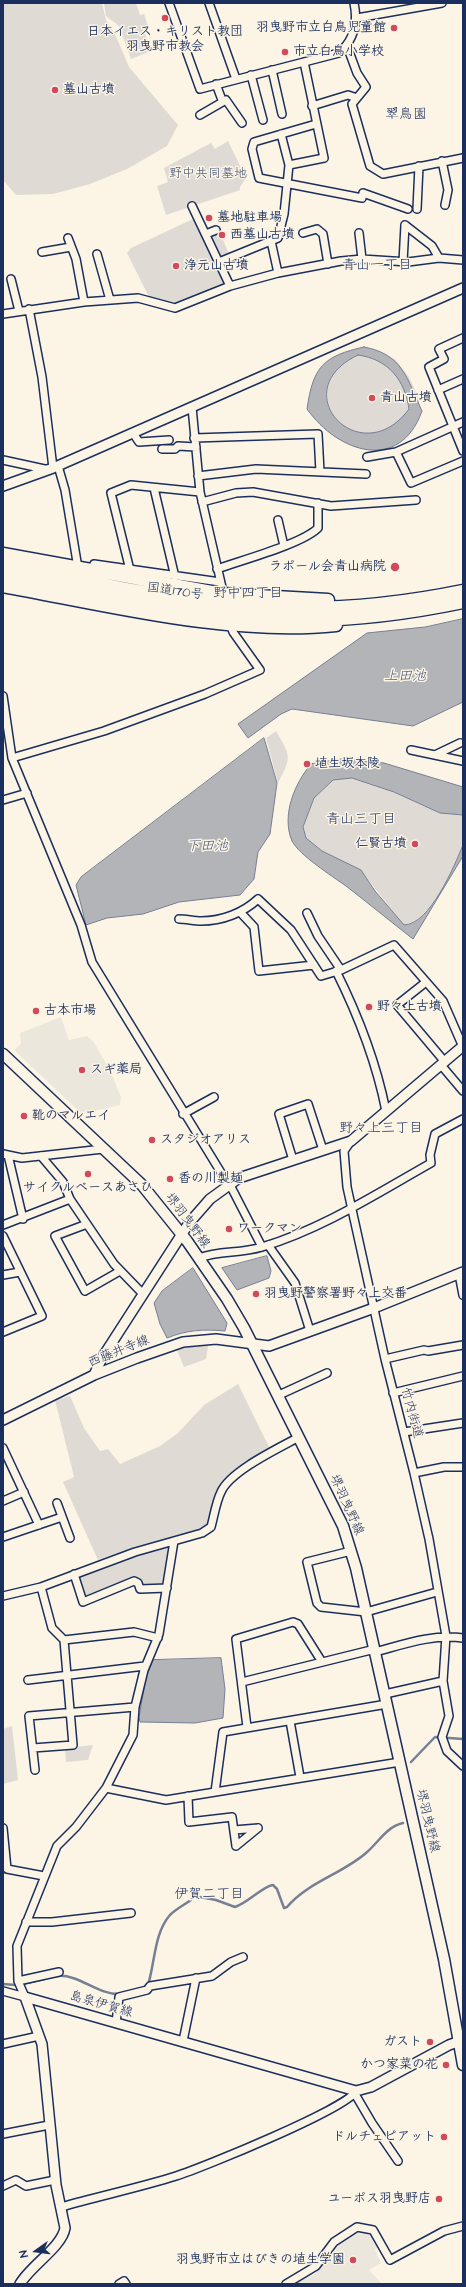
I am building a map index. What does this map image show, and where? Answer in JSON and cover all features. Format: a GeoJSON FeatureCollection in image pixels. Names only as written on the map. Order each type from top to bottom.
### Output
{"type":"FeatureCollection","features":[{"type":"Feature","properties":{"kind":"highway"},"geometry":{"type":"LineString","coordinates":[[3,554],[92,571],[226,609],[282,627],[351,624],[368,617],[463,602]]}},
{"type":"Feature","properties":{"kind":"highway","name":"国道170号"},"geometry":{"type":"LineString","coordinates":[[3,566],[114,592]]}},
{"type":"Feature","properties":{"kind":"highway","name":"国道170号"},"geometry":{"type":"LineString","coordinates":[[3,576],[226,609],[357,607],[463,591]]}},
{"type":"Feature","properties":{"kind":"highway"},"geometry":{"type":"LineString","coordinates":[[3,586],[226,609]]}},
{"type":"Feature","properties":{"kind":"main road","name":"堺羽曳野線"},"geometry":{"type":"LineString","coordinates":[[3,1054],[142,1185],[182,1234],[228,1299],[279,1395],[343,1526],[351,1551],[375,1650],[444,1959],[461,2041],[463,2065]]}},
{"type":"Feature","properties":{"kind":"street"},"geometry":{"type":"LineString","coordinates":[[169,3],[200,89],[339,53],[347,46],[357,18],[354,3]]}},
{"type":"Feature","properties":{"kind":"street"},"geometry":{"type":"LineString","coordinates":[[209,3],[236,79]]}},
{"type":"Feature","properties":{"kind":"street"},"geometry":{"type":"LineString","coordinates":[[357,18],[442,3]]}},
{"type":"Feature","properties":{"kind":"street"},"geometry":{"type":"LineString","coordinates":[[347,46],[357,73],[366,87],[352,104],[370,166],[383,174],[463,158]]}},
{"type":"Feature","properties":{"kind":"street"},"geometry":{"type":"LineString","coordinates":[[289,165],[324,158],[304,62]]}},
{"type":"Feature","properties":{"kind":"street"},"geometry":{"type":"LineString","coordinates":[[272,70],[282,114]]}},
{"type":"Feature","properties":{"kind":"street"},"geometry":{"type":"LineString","coordinates":[[251,75],[263,120]]}},
{"type":"Feature","properties":{"kind":"street"},"geometry":{"type":"LineString","coordinates":[[216,84],[222,100]]}},
{"type":"Feature","properties":{"kind":"street"},"geometry":{"type":"LineString","coordinates":[[312,106],[348,95],[356,98]]}},
{"type":"Feature","properties":{"kind":"street"},"geometry":{"type":"LineString","coordinates":[[200,115],[222,100]]}},
{"type":"Feature","properties":{"kind":"street"},"geometry":{"type":"LineString","coordinates":[[222,100],[226,100],[242,123]]}},
{"type":"Feature","properties":{"kind":"street"},"geometry":{"type":"LineString","coordinates":[[316,124],[258,139],[254,142],[252,149],[259,178],[287,182],[362,198],[363,193],[408,209]]}},
{"type":"Feature","properties":{"kind":"street"},"geometry":{"type":"LineString","coordinates":[[219,262],[278,238],[284,214],[289,165],[281,134]]}},
{"type":"Feature","properties":{"kind":"street"},"geometry":{"type":"LineString","coordinates":[[442,161],[448,190],[445,205]]}},
{"type":"Feature","properties":{"kind":"street"},"geometry":{"type":"LineString","coordinates":[[417,209],[418,166]]}},
{"type":"Feature","properties":{"kind":"street"},"geometry":{"type":"LineString","coordinates":[[192,206],[230,286]]}},
{"type":"Feature","properties":{"kind":"street"},"geometry":{"type":"LineString","coordinates":[[403,262],[405,225],[432,246],[440,258]]}},
{"type":"Feature","properties":{"kind":"street"},"geometry":{"type":"LineString","coordinates":[[303,232],[317,229],[323,234],[328,264]]}},
{"type":"Feature","properties":{"kind":"street"},"geometry":{"type":"LineString","coordinates":[[206,234],[216,230]]}},
{"type":"Feature","properties":{"kind":"street"},"geometry":{"type":"LineString","coordinates":[[359,233],[362,259]]}},
{"type":"Feature","properties":{"kind":"street"},"geometry":{"type":"LineString","coordinates":[[68,238],[76,259],[84,302]]}},
{"type":"Feature","properties":{"kind":"street"},"geometry":{"type":"LineString","coordinates":[[271,241],[278,272]]}},
{"type":"Feature","properties":{"kind":"street"},"geometry":{"type":"LineString","coordinates":[[42,252],[71,247]]}},
{"type":"Feature","properties":{"kind":"street"},"geometry":{"type":"LineString","coordinates":[[97,254],[110,300]]}},
{"type":"Feature","properties":{"kind":"street"},"geometry":{"type":"LineString","coordinates":[[3,314],[84,302],[138,298],[175,308],[230,286],[278,272],[362,259],[403,262],[440,258],[463,260]]}},
{"type":"Feature","properties":{"kind":"street"},"geometry":{"type":"LineString","coordinates":[[11,279],[19,311]]}},
{"type":"Feature","properties":{"kind":"street"},"geometry":{"type":"LineString","coordinates":[[3,486],[53,468],[463,288]]}},
{"type":"Feature","properties":{"kind":"street"},"geometry":{"type":"LineString","coordinates":[[29,309],[40,363],[53,468],[65,490],[78,568]]}},
{"type":"Feature","properties":{"kind":"street"},"geometry":{"type":"LineString","coordinates":[[463,338],[439,348],[444,359],[429,367],[463,451]]}},
{"type":"Feature","properties":{"kind":"street"},"geometry":{"type":"LineString","coordinates":[[438,390],[463,379]]}},
{"type":"Feature","properties":{"kind":"street"},"geometry":{"type":"LineString","coordinates":[[12,758],[104,731],[205,694],[260,670],[226,609],[200,492],[192,407]]}},
{"type":"Feature","properties":{"kind":"street"},"geometry":{"type":"LineString","coordinates":[[367,457],[396,452],[463,422]]}},
{"type":"Feature","properties":{"kind":"street"},"geometry":{"type":"LineString","coordinates":[[133,432],[139,442],[169,440]]}},
{"type":"Feature","properties":{"kind":"street"},"geometry":{"type":"LineString","coordinates":[[194,438],[318,434],[320,472]]}},
{"type":"Feature","properties":{"kind":"street"},"geometry":{"type":"LineString","coordinates":[[162,449],[175,449],[178,446],[196,448]]}},
{"type":"Feature","properties":{"kind":"street"},"geometry":{"type":"LineString","coordinates":[[396,452],[411,484],[463,461]]}},
{"type":"Feature","properties":{"kind":"street"},"geometry":{"type":"LineString","coordinates":[[3,460],[53,468]]}},
{"type":"Feature","properties":{"kind":"street"},"geometry":{"type":"LineString","coordinates":[[198,476],[256,468],[366,474]]}},
{"type":"Feature","properties":{"kind":"street"},"geometry":{"type":"LineString","coordinates":[[130,570],[111,494],[131,485],[200,492]]}},
{"type":"Feature","properties":{"kind":"street"},"geometry":{"type":"LineString","coordinates":[[154,488],[175,577]]}},
{"type":"Feature","properties":{"kind":"street"},"geometry":{"type":"LineString","coordinates":[[202,502],[236,493],[253,492],[331,506],[416,500]]}},
{"type":"Feature","properties":{"kind":"street"},"geometry":{"type":"LineString","coordinates":[[217,569],[284,546],[314,532],[318,528],[318,503]]}},
{"type":"Feature","properties":{"kind":"street"},"geometry":{"type":"LineString","coordinates":[[278,520],[284,546]]}},
{"type":"Feature","properties":{"kind":"street"},"geometry":{"type":"LineString","coordinates":[[92,571],[94,564],[175,577],[220,582]]}},
{"type":"Feature","properties":{"kind":"street"},"geometry":{"type":"LineString","coordinates":[[3,696],[12,758],[81,925],[92,962],[165,1081],[183,1114],[229,1184],[265,1246],[295,1284],[310,1331]]}},
{"type":"Feature","properties":{"kind":"street"},"geometry":{"type":"LineString","coordinates":[[435,755],[460,743]]}},
{"type":"Feature","properties":{"kind":"street"},"geometry":{"type":"LineString","coordinates":[[411,750],[463,761]]}},
{"type":"Feature","properties":{"kind":"street"},"geometry":{"type":"LineString","coordinates":[[3,800],[27,793]]}},
{"type":"Feature","properties":{"kind":"street"},"geometry":{"type":"LineString","coordinates":[[94,1375],[102,1358],[182,1234],[210,1199],[239,1178],[351,1141],[463,1046],[443,1001],[394,945],[339,970],[321,976],[291,930],[258,899],[240,912],[201,921],[179,919]]}},
{"type":"Feature","properties":{"kind":"street"},"geometry":{"type":"LineString","coordinates":[[240,912],[254,927],[259,971],[314,965]]}},
{"type":"Feature","properties":{"kind":"street"},"geometry":{"type":"LineString","coordinates":[[307,913],[318,936],[339,970],[379,1074],[386,1111]]}},
{"type":"Feature","properties":{"kind":"street"},"geometry":{"type":"LineString","coordinates":[[426,982],[397,1005],[463,1091]]}},
{"type":"Feature","properties":{"kind":"street"},"geometry":{"type":"LineString","coordinates":[[183,1114],[214,1097]]}},
{"type":"Feature","properties":{"kind":"street"},"geometry":{"type":"LineString","coordinates":[[293,1160],[278,1114],[308,1104],[323,1150]]}},
{"type":"Feature","properties":{"kind":"street"},"geometry":{"type":"LineString","coordinates":[[199,1258],[213,1253],[238,1253],[265,1246],[310,1229],[352,1207],[431,1163],[430,1155],[435,1134],[463,1119]]}},
{"type":"Feature","properties":{"kind":"street","name":"竹内街道"},"geometry":{"type":"LineString","coordinates":[[351,1141],[344,1151],[344,1168],[385,1359],[429,1539],[437,1592],[446,1636],[443,1681],[449,1716],[442,1737],[447,1751],[463,1766]]}},
{"type":"Feature","properties":{"kind":"street"},"geometry":{"type":"LineString","coordinates":[[23,1219],[6,1154],[22,1158],[103,1149]]}},
{"type":"Feature","properties":{"kind":"street"},"geometry":{"type":"LineString","coordinates":[[41,1156],[62,1182],[70,1199],[120,1271],[143,1294]]}},
{"type":"Feature","properties":{"kind":"street"},"geometry":{"type":"LineString","coordinates":[[3,1224],[23,1219],[70,1199]]}},
{"type":"Feature","properties":{"kind":"street"},"geometry":{"type":"LineString","coordinates":[[87,1224],[55,1236],[85,1291],[120,1271]]}},
{"type":"Feature","properties":{"kind":"street"},"geometry":{"type":"LineString","coordinates":[[3,1236],[42,1316],[3,1332]]}},
{"type":"Feature","properties":{"kind":"street"},"geometry":{"type":"LineString","coordinates":[[3,1275],[20,1272]]}},
{"type":"Feature","properties":{"kind":"street"},"geometry":{"type":"LineString","coordinates":[[461,1273],[463,1295]]}},
{"type":"Feature","properties":{"kind":"street","name":"西藤井寺線"},"geometry":{"type":"LineString","coordinates":[[3,1420],[94,1375],[137,1358],[193,1340],[216,1339],[252,1345],[269,1346],[374,1308],[461,1273]]}},
{"type":"Feature","properties":{"kind":"street"},"geometry":{"type":"LineString","coordinates":[[385,1359],[424,1350],[428,1351],[463,1345]]}},
{"type":"Feature","properties":{"kind":"street"},"geometry":{"type":"LineString","coordinates":[[279,1395],[327,1373]]}},
{"type":"Feature","properties":{"kind":"street"},"geometry":{"type":"LineString","coordinates":[[393,1393],[463,1376]]}},
{"type":"Feature","properties":{"kind":"street"},"geometry":{"type":"LineString","coordinates":[[404,1432],[463,1423]]}},
{"type":"Feature","properties":{"kind":"street"},"geometry":{"type":"LineString","coordinates":[[3,1596],[41,1586],[135,1552],[202,1533],[211,1527],[221,1491],[227,1484],[253,1462],[299,1437]]}},
{"type":"Feature","properties":{"kind":"street"},"geometry":{"type":"LineString","coordinates":[[3,1448],[6,1462],[24,1492],[39,1525]]}},
{"type":"Feature","properties":{"kind":"street"},"geometry":{"type":"LineString","coordinates":[[414,1473],[444,1467],[463,1467]]}},
{"type":"Feature","properties":{"kind":"street"},"geometry":{"type":"LineString","coordinates":[[3,1501],[24,1492]]}},
{"type":"Feature","properties":{"kind":"street"},"geometry":{"type":"LineString","coordinates":[[57,1503],[70,1538]]}},
{"type":"Feature","properties":{"kind":"street"},"geometry":{"type":"LineString","coordinates":[[3,1537],[62,1517]]}},
{"type":"Feature","properties":{"kind":"street"},"geometry":{"type":"LineString","coordinates":[[20,2284],[26,2275],[64,2234],[65,2228],[55,2180],[39,2036],[30,2016],[25,1997],[18,1981],[18,1946],[26,1922],[57,1846],[76,1827],[106,1788],[133,1735],[135,1707],[146,1666],[158,1638],[174,1542]]}},
{"type":"Feature","properties":{"kind":"street"},"geometry":{"type":"LineString","coordinates":[[351,1551],[307,1562],[317,1603],[321,1607],[366,1612],[437,1592]]}},
{"type":"Feature","properties":{"kind":"street"},"geometry":{"type":"LineString","coordinates":[[74,1574],[83,1602],[134,1582],[138,1584],[140,1589],[167,1588]]}},
{"type":"Feature","properties":{"kind":"street"},"geometry":{"type":"LineString","coordinates":[[33,1748],[73,1745],[64,1640],[52,1628],[41,1586]]}},
{"type":"Feature","properties":{"kind":"street"},"geometry":{"type":"LineString","coordinates":[[247,1727],[236,1639],[293,1622],[298,1624],[322,1662]]}},
{"type":"Feature","properties":{"kind":"street"},"geometry":{"type":"LineString","coordinates":[[64,1640],[134,1632],[158,1638]]}},
{"type":"Feature","properties":{"kind":"street"},"geometry":{"type":"LineString","coordinates":[[242,1682],[427,1638],[446,1636],[463,1638]]}},
{"type":"Feature","properties":{"kind":"street"},"geometry":{"type":"LineString","coordinates":[[28,1680],[146,1666]]}},
{"type":"Feature","properties":{"kind":"street"},"geometry":{"type":"LineString","coordinates":[[215,1792],[223,1732],[290,1721],[386,1699],[443,1681]]}},
{"type":"Feature","properties":{"kind":"street"},"geometry":{"type":"LineString","coordinates":[[35,1770],[29,1716],[135,1707]]}},
{"type":"Feature","properties":{"kind":"street"},"geometry":{"type":"LineString","coordinates":[[290,1721],[300,1777]]}},
{"type":"Feature","properties":{"kind":"street"},"geometry":{"type":"LineString","coordinates":[[106,1788],[166,1800],[300,1777],[400,1762]]}},
{"type":"Feature","properties":{"kind":"street"},"geometry":{"type":"LineString","coordinates":[[188,1796],[189,1822],[232,1817],[234,1830]]}},
{"type":"Feature","properties":{"kind":"street"},"geometry":{"type":"LineString","coordinates":[[3,1828],[7,1869],[44,1876]]}},
{"type":"Feature","properties":{"kind":"street"},"geometry":{"type":"LineString","coordinates":[[26,1922],[52,1922],[131,1913]]}},
{"type":"Feature","properties":{"kind":"street"},"geometry":{"type":"LineString","coordinates":[[116,2023],[119,1997],[147,1990],[150,1986],[212,1976],[231,1962],[243,1957]]}},
{"type":"Feature","properties":{"kind":"street"},"geometry":{"type":"LineString","coordinates":[[18,1981],[59,1972]]}},
{"type":"Feature","properties":{"kind":"street"},"geometry":{"type":"LineString","coordinates":[[183,2042],[196,1978]]}},
{"type":"Feature","properties":{"kind":"street"},"geometry":{"type":"LineString","coordinates":[[3,1992],[25,1997]]}},
{"type":"Feature","properties":{"kind":"street","name":"島泉伊賀線"},"geometry":{"type":"LineString","coordinates":[[25,1997],[356,2092]]}},
{"type":"Feature","properties":{"kind":"street"},"geometry":{"type":"LineString","coordinates":[[3,2044],[39,2036]]}},
{"type":"Feature","properties":{"kind":"street"},"geometry":{"type":"LineString","coordinates":[[61,2207],[193,2170],[305,2122],[336,2107],[356,2092],[461,2041]]}},
{"type":"Feature","properties":{"kind":"street"},"geometry":{"type":"LineString","coordinates":[[356,2092],[372,2123],[398,2161]]}},
{"type":"Feature","properties":{"kind":"street"},"geometry":{"type":"LineString","coordinates":[[3,2134],[49,2125]]}},
{"type":"Feature","properties":{"kind":"street"},"geometry":{"type":"LineString","coordinates":[[3,2186],[16,2180],[26,2186],[55,2180]]}},
{"type":"Feature","properties":{"kind":"street"},"geometry":{"type":"LineString","coordinates":[[286,2284],[316,2266],[334,2242],[357,2227],[372,2230],[390,2260],[444,2231],[463,2226]]}},
{"type":"Feature","properties":{"kind":"street"},"geometry":{"type":"LineString","coordinates":[[119,2284],[124,2281],[126,2284]]}},
{"type":"Feature","properties":{"kind":"shaded area"},"geometry":{"type":"Polygon","coordinates":[[[61,1017],[69,1040],[87,1036],[93,1041],[110,1070],[121,1097],[120,1105],[82,1114],[14,1050],[21,1044],[20,1033],[61,1017]]]}},
{"type":"Feature","properties":{"kind":"shaded area","name":"羽曳野市立はびきの埴生学園"},"geometry":{"type":"Polygon","coordinates":[[[360,2232],[371,2236],[377,2247],[375,2250],[381,2263],[369,2270],[382,2284],[293,2284],[315,2274],[343,2241],[360,2232]]]}},
{"type":"Feature","properties":{"kind":"green space"},"geometry":{"type":"Polygon","coordinates":[[[3,3],[102,3],[106,20],[115,34],[129,67],[178,125],[167,146],[127,169],[90,184],[53,194],[16,195],[3,180],[3,3]]]}},
{"type":"Feature","properties":{"kind":"green space"},"geometry":{"type":"Polygon","coordinates":[[[104,3],[136,3],[140,15],[144,14],[148,26],[143,28],[151,51],[131,59],[119,26],[106,16],[104,3]]]}},
{"type":"Feature","properties":{"kind":"green space","name":"野中共同墓地"},"geometry":{"type":"Polygon","coordinates":[[[228,141],[246,178],[240,187],[240,190],[166,215],[157,186],[168,182],[164,168],[211,143],[215,149],[228,141]]]}},
{"type":"Feature","properties":{"kind":"green space"},"geometry":{"type":"Polygon","coordinates":[[[195,218],[225,281],[223,284],[177,304],[149,297],[127,253],[131,248],[195,218]]]}},
{"type":"Feature","properties":{"kind":"green space"},"geometry":{"type":"Polygon","coordinates":[[[220,233],[229,254],[223,256],[219,255],[212,237],[220,233]]]}},
{"type":"Feature","properties":{"kind":"green space"},"geometry":{"type":"Polygon","coordinates":[[[376,351],[395,359],[409,377],[419,399],[419,414],[404,428],[354,437],[328,413],[325,377],[342,362],[360,354],[376,351]]]}},
{"type":"Feature","properties":{"kind":"green space"},"geometry":{"type":"Polygon","coordinates":[[[276,731],[285,746],[288,757],[286,767],[278,783],[266,738],[276,731]]]}},
{"type":"Feature","properties":{"kind":"green space"},"geometry":{"type":"Polygon","coordinates":[[[352,778],[394,792],[440,813],[463,815],[464,835],[460,856],[440,893],[422,915],[412,922],[403,925],[361,870],[322,851],[306,838],[303,828],[314,798],[333,780],[352,778]]]}},
{"type":"Feature","properties":{"kind":"green space"},"geometry":{"type":"Polygon","coordinates":[[[196,1345],[208,1346],[206,1359],[184,1367],[177,1350],[196,1345]]]}},
{"type":"Feature","properties":{"kind":"green space"},"geometry":{"type":"Polygon","coordinates":[[[238,1384],[269,1447],[240,1465],[221,1482],[215,1493],[211,1516],[207,1524],[201,1529],[184,1536],[135,1547],[98,1560],[63,1482],[74,1477],[55,1400],[70,1396],[84,1428],[100,1451],[108,1449],[120,1464],[160,1446],[178,1433],[204,1405],[238,1384]]]}},
{"type":"Feature","properties":{"kind":"green space"},"geometry":{"type":"Polygon","coordinates":[[[171,1545],[164,1585],[142,1586],[140,1582],[84,1599],[77,1576],[102,1565],[171,1545]]]}},
{"type":"Feature","properties":{"kind":"green space"},"geometry":{"type":"Polygon","coordinates":[[[12,1726],[18,1780],[3,1784],[3,1729],[12,1726]]]}},
{"type":"Feature","properties":{"kind":"green space"},"geometry":{"type":"Polygon","coordinates":[[[93,1745],[88,1760],[66,1762],[65,1748],[93,1745]]]}},
{"type":"Feature","properties":{"kind":"water"},"geometry":{"type":"Polygon","coordinates":[[[364,347],[377,350],[396,362],[407,379],[422,411],[412,431],[399,443],[384,449],[368,450],[351,445],[335,437],[320,424],[307,409],[313,383],[322,366],[330,359],[364,347]],[[358,355],[336,370],[327,388],[328,405],[337,420],[352,430],[370,433],[390,427],[409,409],[404,389],[399,380],[386,366],[369,357],[358,355]]]}},
{"type":"Feature","properties":{"kind":"water","name":"上田池"},"geometry":{"type":"Polygon","coordinates":[[[463,619],[463,702],[413,726],[292,709],[281,714],[248,738],[238,724],[367,633],[425,627],[463,619]]]}},
{"type":"Feature","properties":{"kind":"water","name":"下田池"},"geometry":{"type":"Polygon","coordinates":[[[264,738],[277,783],[270,834],[258,852],[254,879],[240,895],[179,902],[143,914],[107,918],[86,925],[76,885],[81,877],[264,738]]]}},
{"type":"Feature","properties":{"kind":"water"},"geometry":{"type":"Polygon","coordinates":[[[342,759],[384,763],[463,787],[463,815],[440,813],[394,792],[352,778],[333,780],[314,798],[303,827],[306,838],[322,851],[361,870],[375,891],[404,925],[414,922],[432,905],[454,867],[463,845],[463,856],[413,939],[346,886],[308,859],[301,853],[292,841],[288,821],[289,810],[291,800],[300,780],[311,764],[342,759]]]}},
{"type":"Feature","properties":{"kind":"water"},"geometry":{"type":"Polygon","coordinates":[[[267,1256],[271,1271],[269,1278],[237,1290],[222,1268],[267,1256]]]}},
{"type":"Feature","properties":{"kind":"water"},"geometry":{"type":"Polygon","coordinates":[[[193,1268],[227,1323],[225,1331],[195,1331],[181,1333],[167,1338],[160,1324],[154,1303],[162,1291],[193,1268]]]}},
{"type":"Feature","properties":{"kind":"water"},"geometry":{"type":"Polygon","coordinates":[[[221,1658],[225,1689],[223,1718],[195,1723],[140,1722],[139,1717],[146,1677],[153,1660],[221,1658]]]}},
{"type":"Feature","properties":{"kind":"waterway"},"geometry":{"type":"LineString","coordinates":[[411,1762],[435,1737],[463,1739]]}},
{"type":"Feature","properties":{"kind":"waterway"},"geometry":{"type":"LineString","coordinates":[[200,1897],[216,1900],[235,1907],[265,1888],[273,1885],[277,1889],[284,1908],[287,1907],[295,1898],[315,1884],[357,1860],[371,1849],[387,1831],[403,1823]]}},
{"type":"Feature","properties":{"kind":"waterway"},"geometry":{"type":"LineString","coordinates":[[425,1824],[430,1825]]}},
{"type":"Feature","properties":{"kind":"waterway"},"geometry":{"type":"LineString","coordinates":[[148,1985],[158,1939],[165,1922],[172,1913],[191,1900]]}},
{"type":"Feature","properties":{"kind":"waterway"},"geometry":{"type":"LineString","coordinates":[[57,1976],[73,1978],[104,1991],[120,1994]]}},
{"type":"Feature","properties":{"kind":"waterway"},"geometry":{"type":"LineString","coordinates":[[23,1984],[44,1979]]}},
{"type":"Feature","properties":{"kind":"waterway"},"geometry":{"type":"LineString","coordinates":[[3,1984],[16,1985]]}},
{"type":"Feature","properties":{"kind":"place","name":"日本イエス・キリスト教団 羽曳野市教会"},"geometry":{"type":"Point","coordinates":[165,18]}},
{"type":"Feature","properties":{"kind":"place","name":"羽曳野市立白鳥児童館"},"geometry":{"type":"Point","coordinates":[394,28]}},
{"type":"Feature","properties":{"kind":"place","name":"市立白鳥小学校"},"geometry":{"type":"Point","coordinates":[285,52]}},
{"type":"Feature","properties":{"kind":"place","name":"墓山古墳"},"geometry":{"type":"Point","coordinates":[55,90]}},
{"type":"Feature","properties":{"kind":"place","name":"墓地駐車場"},"geometry":{"type":"Point","coordinates":[209,218]}},
{"type":"Feature","properties":{"kind":"place","name":"西墓山古墳"},"geometry":{"type":"Point","coordinates":[222,235]}},
{"type":"Feature","properties":{"kind":"place","name":"浄元山古墳"},"geometry":{"type":"Point","coordinates":[176,266]}},
{"type":"Feature","properties":{"kind":"place","name":"青山古墳"},"geometry":{"type":"Point","coordinates":[372,398]}},
{"type":"Feature","properties":{"kind":"place","name":"ラポール会青山病院"},"geometry":{"type":"Point","coordinates":[395,567]}},
{"type":"Feature","properties":{"kind":"place","name":"埴生坂本陵"},"geometry":{"type":"Point","coordinates":[307,764]}},
{"type":"Feature","properties":{"kind":"place","name":"仁賢古墳"},"geometry":{"type":"Point","coordinates":[415,844]}},
{"type":"Feature","properties":{"kind":"place","name":"野々上古墳"},"geometry":{"type":"Point","coordinates":[369,1007]}},
{"type":"Feature","properties":{"kind":"place","name":"古本市場"},"geometry":{"type":"Point","coordinates":[36,1011]}},
{"type":"Feature","properties":{"kind":"place","name":"スギ薬局"},"geometry":{"type":"Point","coordinates":[82,1070]}},
{"type":"Feature","properties":{"kind":"place","name":"靴のマルエイ"},"geometry":{"type":"Point","coordinates":[24,1116]}},
{"type":"Feature","properties":{"kind":"place","name":"スタジオアリス"},"geometry":{"type":"Point","coordinates":[152,1140]}},
{"type":"Feature","properties":{"kind":"place","name":"サイクルベースあさひ"},"geometry":{"type":"Point","coordinates":[88,1174]}},
{"type":"Feature","properties":{"kind":"place","name":"香の川製麺"},"geometry":{"type":"Point","coordinates":[170,1179]}},
{"type":"Feature","properties":{"kind":"place","name":"ワークマン"},"geometry":{"type":"Point","coordinates":[229,1229]}},
{"type":"Feature","properties":{"kind":"place","name":"羽曳野警察署野々上交番"},"geometry":{"type":"Point","coordinates":[256,1294]}},
{"type":"Feature","properties":{"kind":"place","name":"ガスト"},"geometry":{"type":"Point","coordinates":[430,2042]}},
{"type":"Feature","properties":{"kind":"place","name":"かつ家菜の花"},"geometry":{"type":"Point","coordinates":[446,2065]}},
{"type":"Feature","properties":{"kind":"place","name":"ドルチェピアット"},"geometry":{"type":"Point","coordinates":[444,2137]}},
{"type":"Feature","properties":{"kind":"place","name":"ユーポス羽曳野店"},"geometry":{"type":"Point","coordinates":[439,2199]}},
{"type":"Feature","properties":{"kind":"place","name":"羽曳野市立はびきの埴生学園"},"geometry":{"type":"Point","coordinates":[353,2260]}},
{"type":"Feature","properties":{"kind":"district","name":"翠鳥園"},"geometry":{"type":"Point","coordinates":[406,115]}},
{"type":"Feature","properties":{"kind":"district","name":"青山一丁目"},"geometry":{"type":"Point","coordinates":[377,266]}},
{"type":"Feature","properties":{"kind":"district","name":"野中四丁目"},"geometry":{"type":"Point","coordinates":[248,594]}},
{"type":"Feature","properties":{"kind":"district","name":"青山三丁目"},"geometry":{"type":"Point","coordinates":[361,820]}},
{"type":"Feature","properties":{"kind":"district","name":"野々上三丁目"},"geometry":{"type":"Point","coordinates":[381,1129]}},
{"type":"Feature","properties":{"kind":"district","name":"伊賀二丁目"},"geometry":{"type":"Point","coordinates":[209,1895]}}]}
